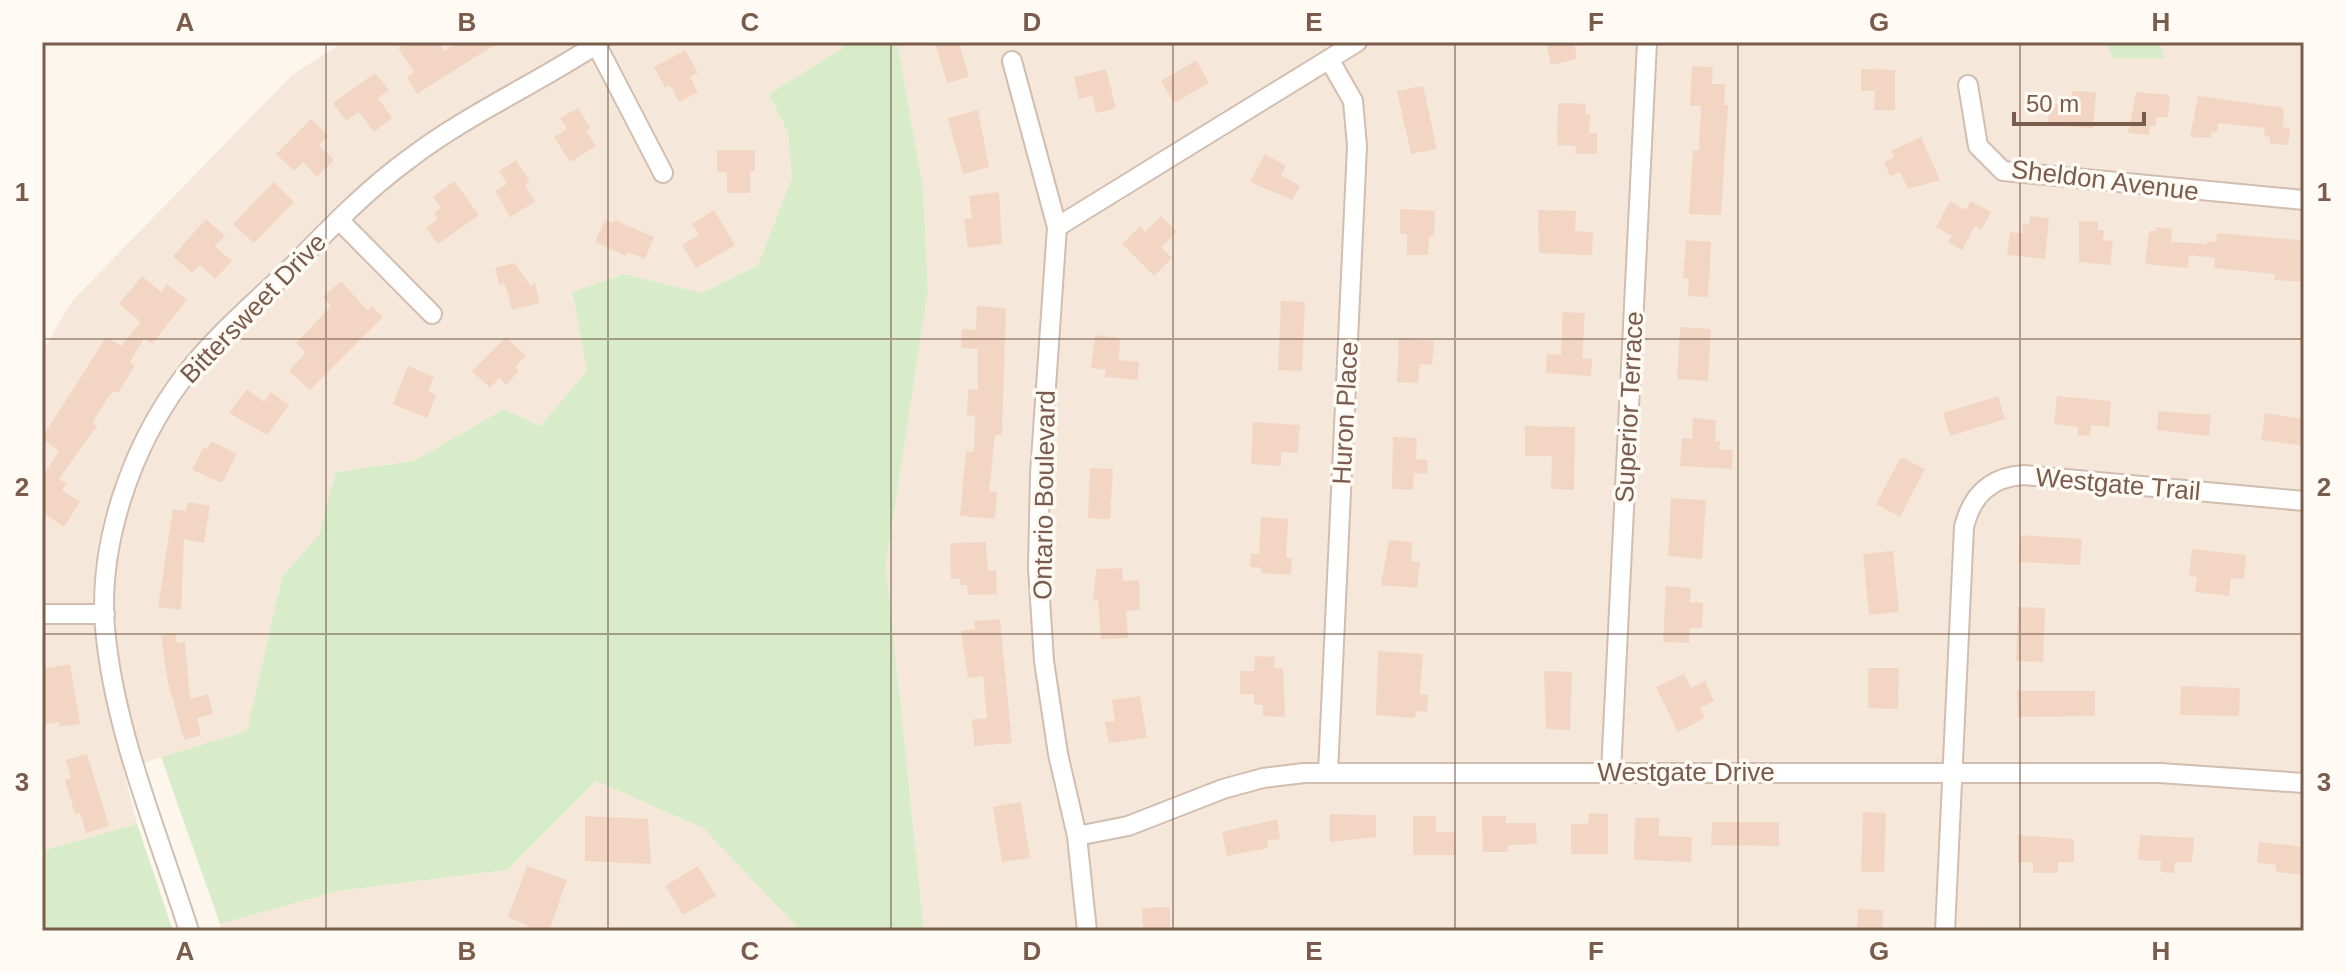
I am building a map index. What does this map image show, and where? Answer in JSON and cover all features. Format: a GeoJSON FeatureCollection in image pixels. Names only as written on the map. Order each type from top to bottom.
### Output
{"type":"FeatureCollection","features":[{"type":"Feature","properties":{"kind":"street"},"geometry":{"type":"LineString","coordinates":[[1057,227],[1357,42]]}},
{"type":"Feature","properties":{"kind":"street","name":"Superior Terrace"},"geometry":{"type":"LineString","coordinates":[[1611,772],[1647,42]]}},
{"type":"Feature","properties":{"kind":"street"},"geometry":{"type":"LineString","coordinates":[[597,43],[663,173]]}},
{"type":"Feature","properties":{"kind":"street","name":"Bittersweet Drive"},"geometry":{"type":"LineString","coordinates":[[189,931],[112,681],[105,614],[116,521],[132,470],[154,423],[184,377],[339,220],[409,158],[597,43]]}},
{"type":"Feature","properties":{"kind":"street","name":"Huron Place"},"geometry":{"type":"LineString","coordinates":[[1328,773],[1357,146],[1353,101],[1329,59]]}},
{"type":"Feature","properties":{"kind":"street","name":"Ontario Boulevard"},"geometry":{"type":"LineString","coordinates":[[1012,61],[1057,227],[1040,474],[1038,568],[1044,661],[1058,754],[1077,836],[1087,931]]}},
{"type":"Feature","properties":{"kind":"street","name":"Sheldon Avenue"},"geometry":{"type":"LineString","coordinates":[[1968,85],[1978,146],[2003,171],[2304,200]]}},
{"type":"Feature","properties":{"kind":"street"},"geometry":{"type":"LineString","coordinates":[[339,220],[432,314]]}},
{"type":"Feature","properties":{"kind":"street","name":"Westgate Trail"},"geometry":{"type":"LineString","coordinates":[[1945,931],[1964,527],[1977,495],[2006,476],[2024,475],[2304,501]]}},
{"type":"Feature","properties":{"kind":"street"},"geometry":{"type":"LineString","coordinates":[[42,614],[105,614]]}},
{"type":"Feature","properties":{"kind":"street","name":"Westgate Drive"},"geometry":{"type":"LineString","coordinates":[[1077,836],[1128,826],[1223,789],[1263,778],[1328,773],[2160,773],[2304,783]]}},
{"type":"Feature","properties":{"kind":"shaded area"},"geometry":{"type":"Polygon","coordinates":[[[343,42],[840,42],[843,48],[769,94],[788,133],[792,178],[758,265],[702,293],[624,274],[572,293],[587,371],[540,426],[504,409],[414,461],[337,472],[322,532],[282,577],[247,731],[123,769],[137,824],[42,851],[42,352],[72,301],[292,75],[343,42]]]}},
{"type":"Feature","properties":{"kind":"shaded area"},"geometry":{"type":"Polygon","coordinates":[[[897,42],[2106,42],[2114,58],[2164,57],[2159,42],[2304,42],[2304,931],[924,931],[886,564],[928,290],[923,188],[897,42]]]}},
{"type":"Feature","properties":{"kind":"shaded area"},"geometry":{"type":"Polygon","coordinates":[[[596,781],[703,828],[801,931],[222,931],[220,924],[339,891],[507,870],[596,781]]]}},
{"type":"Feature","properties":{"kind":"green space"},"geometry":{"type":"Polygon","coordinates":[[[840,42],[897,42],[923,188],[928,290],[886,564],[924,931],[801,931],[703,828],[596,781],[507,870],[339,891],[220,924],[161,757],[247,731],[282,577],[319,535],[336,472],[414,461],[504,409],[540,426],[587,371],[572,292],[624,274],[702,293],[758,265],[792,178],[788,133],[769,94],[843,48],[840,42]]]}},
{"type":"Feature","properties":{"kind":"green space"},"geometry":{"type":"Polygon","coordinates":[[[2106,42],[2159,42],[2165,58],[2113,58],[2106,42]]]}},
{"type":"Feature","properties":{"kind":"green space"},"geometry":{"type":"Polygon","coordinates":[[[137,824],[173,931],[42,931],[42,851],[137,824]]]}},
{"type":"Feature","properties":{"kind":"building"},"geometry":{"type":"Polygon","coordinates":[[[407,42],[439,42],[444,51],[459,42],[499,42],[417,94],[407,77],[414,72],[398,48],[407,42]]]}},
{"type":"Feature","properties":{"kind":"building"},"geometry":{"type":"Polygon","coordinates":[[[935,42],[959,42],[969,77],[947,83],[935,42]]]}},
{"type":"Feature","properties":{"kind":"building"},"geometry":{"type":"Polygon","coordinates":[[[1546,42],[1574,42],[1577,59],[1551,65],[1546,42]]]}},
{"type":"Feature","properties":{"kind":"building"},"geometry":{"type":"Polygon","coordinates":[[[685,50],[698,73],[690,77],[698,92],[679,102],[670,85],[665,88],[654,67],[685,50]]]}},
{"type":"Feature","properties":{"kind":"building"},"geometry":{"type":"Polygon","coordinates":[[[1196,60],[1209,83],[1174,103],[1161,81],[1196,60]]]}},
{"type":"Feature","properties":{"kind":"building"},"geometry":{"type":"Polygon","coordinates":[[[1692,66],[1713,67],[1712,84],[1725,84],[1724,105],[1728,105],[1721,215],[1689,214],[1693,150],[1699,150],[1701,106],[1690,106],[1692,66]]]}},
{"type":"Feature","properties":{"kind":"building"},"geometry":{"type":"Polygon","coordinates":[[[1106,69],[1116,108],[1096,113],[1092,96],[1079,99],[1074,77],[1106,69]]]}},
{"type":"Feature","properties":{"kind":"building"},"geometry":{"type":"Polygon","coordinates":[[[1861,69],[1895,70],[1895,110],[1874,110],[1875,91],[1861,91],[1861,69]]]}},
{"type":"Feature","properties":{"kind":"building"},"geometry":{"type":"Polygon","coordinates":[[[375,73],[389,90],[378,98],[392,118],[374,132],[359,112],[346,121],[333,103],[375,73]]]}},
{"type":"Feature","properties":{"kind":"building"},"geometry":{"type":"Polygon","coordinates":[[[1423,86],[1437,149],[1411,154],[1397,91],[1423,86]]]}},
{"type":"Feature","properties":{"kind":"building"},"geometry":{"type":"Polygon","coordinates":[[[2072,91],[2096,92],[2093,128],[2048,125],[2049,104],[2070,105],[2072,91]]]}},
{"type":"Feature","properties":{"kind":"building"},"geometry":{"type":"Polygon","coordinates":[[[2136,92],[2170,95],[2168,117],[2157,117],[2156,126],[2150,126],[2149,135],[2128,133],[2136,92]]]}},
{"type":"Feature","properties":{"kind":"building"},"geometry":{"type":"Polygon","coordinates":[[[2198,96],[2284,108],[2283,127],[2290,128],[2288,145],[2270,144],[2270,137],[2264,136],[2265,128],[2218,123],[2217,132],[2211,131],[2211,138],[2190,137],[2198,96]]]}},
{"type":"Feature","properties":{"kind":"building"},"geometry":{"type":"Polygon","coordinates":[[[1558,103],[1586,104],[1585,114],[1590,114],[1589,133],[1597,133],[1597,154],[1575,154],[1576,146],[1557,145],[1558,103]]]}},
{"type":"Feature","properties":{"kind":"building"},"geometry":{"type":"Polygon","coordinates":[[[578,108],[590,128],[586,131],[596,146],[570,162],[554,137],[567,129],[560,118],[578,108]]]}},
{"type":"Feature","properties":{"kind":"building"},"geometry":{"type":"Polygon","coordinates":[[[978,110],[989,167],[963,174],[948,118],[978,110]]]}},
{"type":"Feature","properties":{"kind":"building"},"geometry":{"type":"Polygon","coordinates":[[[311,119],[329,136],[319,145],[334,160],[317,177],[303,162],[294,171],[276,154],[311,119]]]}},
{"type":"Feature","properties":{"kind":"building"},"geometry":{"type":"Polygon","coordinates":[[[1921,137],[1940,180],[1908,189],[1900,172],[1890,176],[1884,162],[1894,157],[1891,151],[1921,137]]]}},
{"type":"Feature","properties":{"kind":"building"},"geometry":{"type":"Polygon","coordinates":[[[717,150],[755,150],[755,171],[750,171],[750,193],[727,193],[727,172],[717,172],[717,150]]]}},
{"type":"Feature","properties":{"kind":"building"},"geometry":{"type":"Polygon","coordinates":[[[1265,154],[1286,166],[1281,175],[1300,186],[1292,200],[1250,182],[1265,154]]]}},
{"type":"Feature","properties":{"kind":"building"},"geometry":{"type":"Polygon","coordinates":[[[516,160],[530,182],[525,185],[535,202],[510,217],[495,191],[507,184],[499,171],[516,160]]]}},
{"type":"Feature","properties":{"kind":"building"},"geometry":{"type":"Polygon","coordinates":[[[454,181],[479,215],[438,244],[426,228],[438,219],[434,213],[441,208],[433,197],[454,181]]]}},
{"type":"Feature","properties":{"kind":"building"},"geometry":{"type":"Polygon","coordinates":[[[274,182],[294,202],[254,243],[233,224],[274,182]]]}},
{"type":"Feature","properties":{"kind":"building"},"geometry":{"type":"Polygon","coordinates":[[[999,192],[1002,244],[968,248],[964,219],[972,218],[969,196],[999,192]]]}},
{"type":"Feature","properties":{"kind":"building"},"geometry":{"type":"Polygon","coordinates":[[[1950,201],[1966,210],[1971,201],[1991,212],[1981,230],[1975,226],[1962,250],[1948,242],[1952,236],[1936,227],[1950,201]]]}},
{"type":"Feature","properties":{"kind":"building"},"geometry":{"type":"Polygon","coordinates":[[[1400,209],[1435,211],[1434,236],[1429,236],[1428,255],[1407,255],[1407,234],[1400,234],[1400,209]]]}},
{"type":"Feature","properties":{"kind":"building"},"geometry":{"type":"Polygon","coordinates":[[[714,210],[735,245],[696,268],[682,245],[699,235],[692,224],[714,210]]]}},
{"type":"Feature","properties":{"kind":"building"},"geometry":{"type":"Polygon","coordinates":[[[1538,210],[1576,211],[1575,231],[1593,232],[1592,255],[1539,253],[1538,210]]]}},
{"type":"Feature","properties":{"kind":"building"},"geometry":{"type":"Polygon","coordinates":[[[1161,216],[1177,232],[1161,247],[1172,258],[1154,276],[1122,244],[1140,226],[1145,232],[1161,216]]]}},
{"type":"Feature","properties":{"kind":"building"},"geometry":{"type":"Polygon","coordinates":[[[2030,216],[2049,218],[2045,259],[2007,255],[2010,232],[2022,233],[2023,223],[2029,224],[2030,216]]]}},
{"type":"Feature","properties":{"kind":"building"},"geometry":{"type":"Polygon","coordinates":[[[206,219],[225,236],[215,246],[232,261],[215,279],[200,265],[192,273],[173,256],[206,219]]]}},
{"type":"Feature","properties":{"kind":"building"},"geometry":{"type":"Polygon","coordinates":[[[605,220],[613,223],[615,220],[654,237],[645,259],[628,252],[626,256],[595,242],[605,220]]]}},
{"type":"Feature","properties":{"kind":"building"},"geometry":{"type":"Polygon","coordinates":[[[2079,221],[2098,222],[2098,230],[2104,230],[2103,240],[2113,241],[2110,265],[2079,262],[2079,221]]]}},
{"type":"Feature","properties":{"kind":"building"},"geometry":{"type":"Polygon","coordinates":[[[2157,227],[2172,229],[2171,242],[2207,244],[2207,241],[2216,242],[2217,233],[2300,240],[2304,282],[2274,280],[2275,274],[2214,268],[2215,258],[2189,255],[2188,268],[2145,264],[2149,231],[2156,231],[2157,227]]]}},
{"type":"Feature","properties":{"kind":"building"},"geometry":{"type":"Polygon","coordinates":[[[1686,240],[1711,242],[1708,297],[1688,296],[1689,278],[1683,278],[1686,240]]]}},
{"type":"Feature","properties":{"kind":"building"},"geometry":{"type":"Polygon","coordinates":[[[514,263],[531,286],[535,283],[540,303],[512,310],[505,284],[499,285],[495,268],[514,263]]]}},
{"type":"Feature","properties":{"kind":"building"},"geometry":{"type":"Polygon","coordinates":[[[142,276],[161,292],[167,284],[187,300],[152,344],[144,338],[130,362],[135,366],[118,393],[115,391],[109,396],[92,423],[97,426],[59,479],[67,484],[62,490],[80,502],[64,527],[42,512],[42,478],[59,451],[42,438],[106,337],[121,346],[141,322],[119,304],[142,276]]]}},
{"type":"Feature","properties":{"kind":"building"},"geometry":{"type":"Polygon","coordinates":[[[341,281],[367,310],[372,306],[383,317],[310,390],[289,371],[306,352],[296,343],[331,306],[323,297],[341,281]]]}},
{"type":"Feature","properties":{"kind":"building"},"geometry":{"type":"Polygon","coordinates":[[[1281,301],[1305,302],[1302,371],[1278,370],[1281,301]]]}},
{"type":"Feature","properties":{"kind":"building"},"geometry":{"type":"Polygon","coordinates":[[[977,306],[1006,308],[1002,435],[995,435],[989,491],[997,492],[995,519],[960,516],[966,451],[974,452],[975,416],[967,415],[968,389],[978,390],[978,349],[961,348],[962,329],[976,330],[977,306]]]}},
{"type":"Feature","properties":{"kind":"building"},"geometry":{"type":"Polygon","coordinates":[[[1563,312],[1585,313],[1582,358],[1592,359],[1591,376],[1546,373],[1547,354],[1561,355],[1563,312]]]}},
{"type":"Feature","properties":{"kind":"building"},"geometry":{"type":"Polygon","coordinates":[[[1680,327],[1711,329],[1708,381],[1677,379],[1680,327]]]}},
{"type":"Feature","properties":{"kind":"building"},"geometry":{"type":"Polygon","coordinates":[[[1095,335],[1120,338],[1119,360],[1139,362],[1138,380],[1105,377],[1106,370],[1091,368],[1095,335]]]}},
{"type":"Feature","properties":{"kind":"building"},"geometry":{"type":"Polygon","coordinates":[[[506,337],[526,356],[515,367],[519,371],[506,385],[499,378],[490,388],[472,371],[506,337]]]}},
{"type":"Feature","properties":{"kind":"building"},"geometry":{"type":"Polygon","coordinates":[[[1399,338],[1434,341],[1432,365],[1420,364],[1418,383],[1397,382],[1399,338]]]}},
{"type":"Feature","properties":{"kind":"building"},"geometry":{"type":"Polygon","coordinates":[[[408,366],[434,377],[428,391],[436,395],[427,418],[393,404],[408,366]]]}},
{"type":"Feature","properties":{"kind":"building"},"geometry":{"type":"Polygon","coordinates":[[[247,389],[264,402],[271,392],[289,405],[267,435],[229,413],[247,389]]]}},
{"type":"Feature","properties":{"kind":"building"},"geometry":{"type":"Polygon","coordinates":[[[1998,396],[2005,419],[1950,436],[1943,413],[1998,396]]]}},
{"type":"Feature","properties":{"kind":"building"},"geometry":{"type":"Polygon","coordinates":[[[2057,396],[2111,401],[2109,427],[2091,425],[2090,436],[2077,435],[2078,427],[2054,424],[2057,396]]]}},
{"type":"Feature","properties":{"kind":"building"},"geometry":{"type":"Polygon","coordinates":[[[2158,411],[2211,415],[2209,436],[2157,430],[2158,411]]]}},
{"type":"Feature","properties":{"kind":"building"},"geometry":{"type":"Polygon","coordinates":[[[2265,413],[2304,419],[2304,446],[2261,440],[2265,413]]]}},
{"type":"Feature","properties":{"kind":"building"},"geometry":{"type":"Polygon","coordinates":[[[1693,418],[1716,420],[1715,441],[1720,441],[1719,450],[1733,450],[1732,469],[1680,466],[1682,438],[1692,439],[1693,418]]]}},
{"type":"Feature","properties":{"kind":"building"},"geometry":{"type":"Polygon","coordinates":[[[1253,422],[1300,425],[1298,453],[1281,452],[1281,466],[1251,464],[1253,422]]]}},
{"type":"Feature","properties":{"kind":"building"},"geometry":{"type":"Polygon","coordinates":[[[1525,426],[1575,427],[1574,490],[1551,489],[1552,456],[1525,456],[1525,426]]]}},
{"type":"Feature","properties":{"kind":"building"},"geometry":{"type":"Polygon","coordinates":[[[1393,437],[1417,438],[1416,459],[1428,460],[1427,474],[1414,473],[1413,490],[1392,489],[1393,437]]]}},
{"type":"Feature","properties":{"kind":"building"},"geometry":{"type":"Polygon","coordinates":[[[211,441],[237,454],[222,483],[192,470],[203,448],[207,449],[211,441]]]}},
{"type":"Feature","properties":{"kind":"building"},"geometry":{"type":"Polygon","coordinates":[[[1901,457],[1925,469],[1900,517],[1876,504],[1901,457]]]}},
{"type":"Feature","properties":{"kind":"building"},"geometry":{"type":"Polygon","coordinates":[[[1090,468],[1113,469],[1110,519],[1088,518],[1090,468]]]}},
{"type":"Feature","properties":{"kind":"building"},"geometry":{"type":"Polygon","coordinates":[[[1671,498],[1706,500],[1702,559],[1668,556],[1671,498]]]}},
{"type":"Feature","properties":{"kind":"building"},"geometry":{"type":"Polygon","coordinates":[[[188,502],[210,506],[204,543],[184,539],[181,610],[158,607],[173,509],[186,511],[188,502]]]}},
{"type":"Feature","properties":{"kind":"building"},"geometry":{"type":"Polygon","coordinates":[[[1261,517],[1288,519],[1286,558],[1292,558],[1291,575],[1261,573],[1261,568],[1250,567],[1251,554],[1259,554],[1261,517]]]}},
{"type":"Feature","properties":{"kind":"building"},"geometry":{"type":"Polygon","coordinates":[[[2020,535],[2082,539],[2080,565],[2019,562],[2020,535]]]}},
{"type":"Feature","properties":{"kind":"building"},"geometry":{"type":"Polygon","coordinates":[[[1389,540],[1412,542],[1411,561],[1420,562],[1417,588],[1381,585],[1389,540]]]}},
{"type":"Feature","properties":{"kind":"building"},"geometry":{"type":"Polygon","coordinates":[[[986,542],[988,571],[996,570],[997,594],[968,595],[967,585],[960,585],[960,579],[951,579],[950,543],[986,542]]]}},
{"type":"Feature","properties":{"kind":"building"},"geometry":{"type":"Polygon","coordinates":[[[2192,549],[2246,555],[2244,579],[2231,578],[2229,596],[2195,592],[2197,577],[2189,576],[2192,549]]]}},
{"type":"Feature","properties":{"kind":"building"},"geometry":{"type":"Polygon","coordinates":[[[1893,551],[1899,612],[1869,615],[1863,554],[1893,551]]]}},
{"type":"Feature","properties":{"kind":"building"},"geometry":{"type":"Polygon","coordinates":[[[1122,568],[1123,581],[1139,580],[1140,610],[1126,611],[1128,638],[1101,639],[1098,600],[1093,601],[1096,569],[1122,568]]]}},
{"type":"Feature","properties":{"kind":"building"},"geometry":{"type":"Polygon","coordinates":[[[1666,586],[1691,588],[1690,602],[1703,603],[1702,628],[1690,628],[1689,643],[1663,642],[1666,586]]]}},
{"type":"Feature","properties":{"kind":"building"},"geometry":{"type":"Polygon","coordinates":[[[2018,607],[2045,608],[2043,662],[2016,661],[2018,607]]]}},
{"type":"Feature","properties":{"kind":"building"},"geometry":{"type":"Polygon","coordinates":[[[1000,619],[1012,743],[974,746],[972,720],[987,718],[983,676],[968,678],[961,631],[975,629],[974,621],[1000,619]]]}},
{"type":"Feature","properties":{"kind":"building"},"geometry":{"type":"Polygon","coordinates":[[[176,633],[177,643],[185,642],[190,699],[208,694],[213,714],[197,718],[201,735],[184,740],[168,682],[161,636],[176,633]]]}},
{"type":"Feature","properties":{"kind":"building"},"geometry":{"type":"Polygon","coordinates":[[[1378,651],[1423,654],[1420,694],[1428,695],[1427,712],[1416,711],[1415,718],[1376,715],[1378,651]]]}},
{"type":"Feature","properties":{"kind":"building"},"geometry":{"type":"Polygon","coordinates":[[[1255,656],[1275,657],[1274,668],[1283,668],[1285,717],[1263,716],[1263,705],[1254,705],[1254,694],[1240,694],[1240,671],[1254,671],[1255,656]]]}},
{"type":"Feature","properties":{"kind":"building"},"geometry":{"type":"Polygon","coordinates":[[[70,664],[80,724],[59,727],[59,722],[42,725],[42,669],[70,664]]]}},
{"type":"Feature","properties":{"kind":"building"},"geometry":{"type":"Polygon","coordinates":[[[1868,668],[1899,668],[1898,709],[1868,708],[1868,668]]]}},
{"type":"Feature","properties":{"kind":"building"},"geometry":{"type":"Polygon","coordinates":[[[1544,671],[1572,672],[1570,730],[1546,729],[1544,671]]]}},
{"type":"Feature","properties":{"kind":"building"},"geometry":{"type":"Polygon","coordinates":[[[1684,674],[1691,688],[1705,681],[1714,701],[1700,708],[1705,718],[1678,732],[1656,687],[1684,674]]]}},
{"type":"Feature","properties":{"kind":"building"},"geometry":{"type":"Polygon","coordinates":[[[2181,686],[2240,688],[2239,716],[2180,715],[2181,686]]]}},
{"type":"Feature","properties":{"kind":"building"},"geometry":{"type":"Polygon","coordinates":[[[2017,691],[2095,691],[2095,716],[2018,717],[2017,691]]]}},
{"type":"Feature","properties":{"kind":"building"},"geometry":{"type":"Polygon","coordinates":[[[1140,696],[1147,738],[1109,743],[1105,722],[1115,721],[1112,700],[1140,696]]]}},
{"type":"Feature","properties":{"kind":"building"},"geometry":{"type":"Polygon","coordinates":[[[87,754],[109,826],[86,833],[80,813],[75,814],[65,780],[71,778],[66,760],[87,754]]]}},
{"type":"Feature","properties":{"kind":"building"},"geometry":{"type":"Polygon","coordinates":[[[1021,802],[1030,858],[1002,862],[993,807],[1021,802]]]}},
{"type":"Feature","properties":{"kind":"building"},"geometry":{"type":"Polygon","coordinates":[[[1863,812],[1886,813],[1884,872],[1861,872],[1863,812]]]}},
{"type":"Feature","properties":{"kind":"building"},"geometry":{"type":"Polygon","coordinates":[[[1589,813],[1608,814],[1608,854],[1571,854],[1571,824],[1588,824],[1589,813]]]}},
{"type":"Feature","properties":{"kind":"building"},"geometry":{"type":"Polygon","coordinates":[[[1330,814],[1376,815],[1376,837],[1330,842],[1330,814]]]}},
{"type":"Feature","properties":{"kind":"building"},"geometry":{"type":"Polygon","coordinates":[[[585,816],[648,819],[651,864],[585,861],[585,816]]]}},
{"type":"Feature","properties":{"kind":"building"},"geometry":{"type":"Polygon","coordinates":[[[1413,816],[1436,816],[1436,832],[1455,832],[1456,855],[1413,855],[1413,816]]]}},
{"type":"Feature","properties":{"kind":"building"},"geometry":{"type":"Polygon","coordinates":[[[1482,816],[1506,816],[1506,823],[1536,823],[1537,844],[1508,845],[1508,852],[1483,852],[1482,816]]]}},
{"type":"Feature","properties":{"kind":"building"},"geometry":{"type":"Polygon","coordinates":[[[1635,818],[1659,818],[1659,836],[1692,837],[1691,862],[1634,860],[1635,818]]]}},
{"type":"Feature","properties":{"kind":"building"},"geometry":{"type":"Polygon","coordinates":[[[1277,819],[1280,839],[1267,841],[1268,848],[1227,856],[1222,832],[1277,819]]]}},
{"type":"Feature","properties":{"kind":"building"},"geometry":{"type":"Polygon","coordinates":[[[1712,822],[1779,822],[1779,846],[1711,845],[1712,822]]]}},
{"type":"Feature","properties":{"kind":"building"},"geometry":{"type":"Polygon","coordinates":[[[2018,835],[2074,839],[2074,862],[2058,862],[2058,873],[2033,873],[2033,862],[2018,862],[2018,835]]]}},
{"type":"Feature","properties":{"kind":"building"},"geometry":{"type":"Polygon","coordinates":[[[2140,835],[2194,838],[2192,862],[2175,862],[2174,873],[2160,872],[2161,861],[2138,860],[2140,835]]]}},
{"type":"Feature","properties":{"kind":"building"},"geometry":{"type":"Polygon","coordinates":[[[2259,842],[2304,847],[2304,875],[2276,872],[2276,865],[2257,863],[2259,842]]]}},
{"type":"Feature","properties":{"kind":"building"},"geometry":{"type":"Polygon","coordinates":[[[527,866],[567,880],[549,931],[526,931],[528,925],[508,917],[527,866]]]}},
{"type":"Feature","properties":{"kind":"building"},"geometry":{"type":"Polygon","coordinates":[[[698,866],[716,896],[683,915],[665,886],[698,866]]]}},
{"type":"Feature","properties":{"kind":"building"},"geometry":{"type":"Polygon","coordinates":[[[1170,907],[1170,931],[1143,931],[1142,908],[1170,907]]]}},
{"type":"Feature","properties":{"kind":"building"},"geometry":{"type":"Polygon","coordinates":[[[1858,909],[1883,910],[1882,931],[1857,931],[1858,909]]]}}]}
